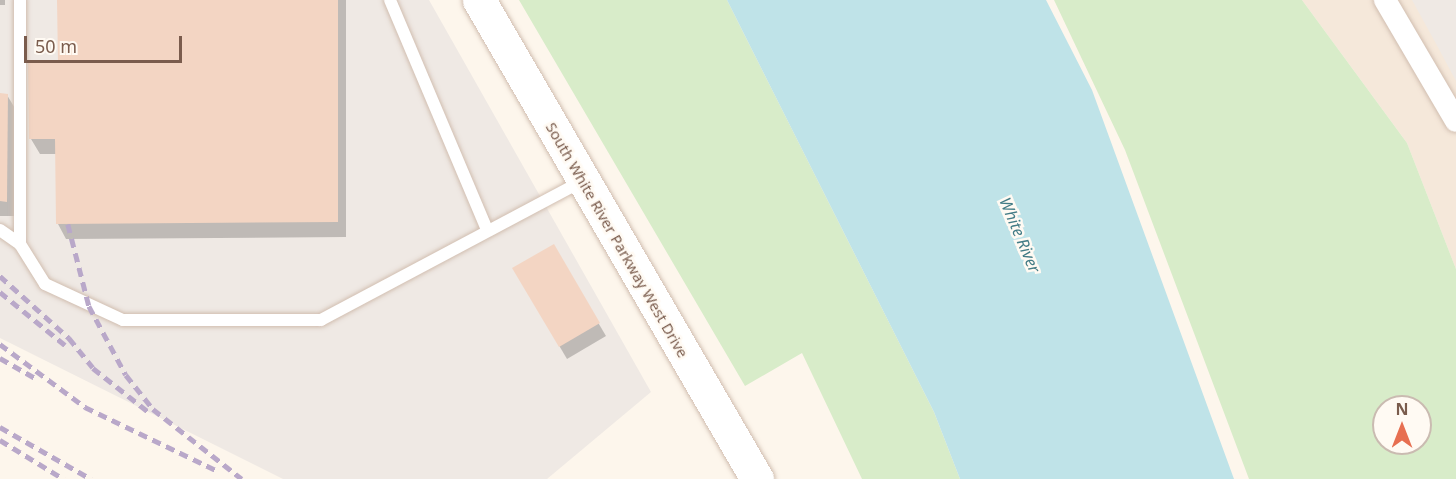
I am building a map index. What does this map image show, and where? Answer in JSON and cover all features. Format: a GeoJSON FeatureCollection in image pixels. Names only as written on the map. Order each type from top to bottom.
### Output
{"type":"FeatureCollection","features":[{"type":"Feature","properties":{"kind":"street","name":"South White River Parkway West Drive"},"geometry":{"type":"LineString","coordinates":[[479,0],[757,479]]}},
{"type":"Feature","properties":{"kind":"street"},"geometry":{"type":"LineString","coordinates":[[1385,0],[1456,121]]}},
{"type":"Feature","properties":{"kind":"lane"},"geometry":{"type":"LineString","coordinates":[[20,0],[20,244]]}},
{"type":"Feature","properties":{"kind":"lane"},"geometry":{"type":"LineString","coordinates":[[390,0],[487,230]]}},
{"type":"Feature","properties":{"kind":"lane"},"geometry":{"type":"LineString","coordinates":[[0,231],[20,244],[45,284],[123,320],[321,320],[583,180]]}},
{"type":"Feature","properties":{"kind":"shaded area"},"geometry":{"type":"Polygon","coordinates":[[[0,0],[429,0],[651,392],[547,479],[283,479],[0,338],[0,0]]]}},
{"type":"Feature","properties":{"kind":"shaded area"},"geometry":{"type":"Polygon","coordinates":[[[1302,0],[1456,0],[1456,269],[1407,143],[1302,0]]]}},
{"type":"Feature","properties":{"kind":"shaded area"},"geometry":{"type":"Polygon","coordinates":[[[1412,0],[1456,0],[1456,81],[1434,40],[1412,0]]]}},
{"type":"Feature","properties":{"kind":"green space"},"geometry":{"type":"Polygon","coordinates":[[[519,0],[727,0],[934,412],[960,479],[862,479],[802,353],[745,386],[519,0]]]}},
{"type":"Feature","properties":{"kind":"green space"},"geometry":{"type":"Polygon","coordinates":[[[1054,0],[1302,0],[1407,143],[1456,269],[1456,479],[1249,479],[1125,150],[1054,0]]]}},
{"type":"Feature","properties":{"kind":"water","name":"White River"},"geometry":{"type":"Polygon","coordinates":[[[727,0],[1046,0],[1092,90],[1234,479],[960,479],[934,412],[727,0]]]}},
{"type":"Feature","properties":{"kind":"building"},"geometry":{"type":"Polygon","coordinates":[[[57,0],[338,0],[338,222],[56,224],[55,139],[29,139],[28,63],[58,63],[57,0]]]}},
{"type":"Feature","properties":{"kind":"building"},"geometry":{"type":"Polygon","coordinates":[[[0,93],[8,94],[7,202],[0,201],[0,93]]]}},
{"type":"Feature","properties":{"kind":"building"},"geometry":{"type":"Polygon","coordinates":[[[554,244],[600,323],[559,347],[512,268],[554,244]]]}},
{"type":"Feature","properties":{"kind":"railway"},"geometry":{"type":"LineString","coordinates":[[68,224],[89,306],[126,375],[153,409],[242,479]]}},
{"type":"Feature","properties":{"kind":"railway"},"geometry":{"type":"LineString","coordinates":[[0,276],[69,338],[93,368],[150,413]]}},
{"type":"Feature","properties":{"kind":"railway"},"geometry":{"type":"LineString","coordinates":[[0,292],[65,345]]}},
{"type":"Feature","properties":{"kind":"railway"},"geometry":{"type":"LineString","coordinates":[[0,344],[85,407],[218,471]]}},
{"type":"Feature","properties":{"kind":"railway"},"geometry":{"type":"LineString","coordinates":[[0,358],[35,378]]}},
{"type":"Feature","properties":{"kind":"railway"},"geometry":{"type":"LineString","coordinates":[[0,427],[91,479]]}},
{"type":"Feature","properties":{"kind":"railway"},"geometry":{"type":"LineString","coordinates":[[0,440],[64,479]]}}]}
